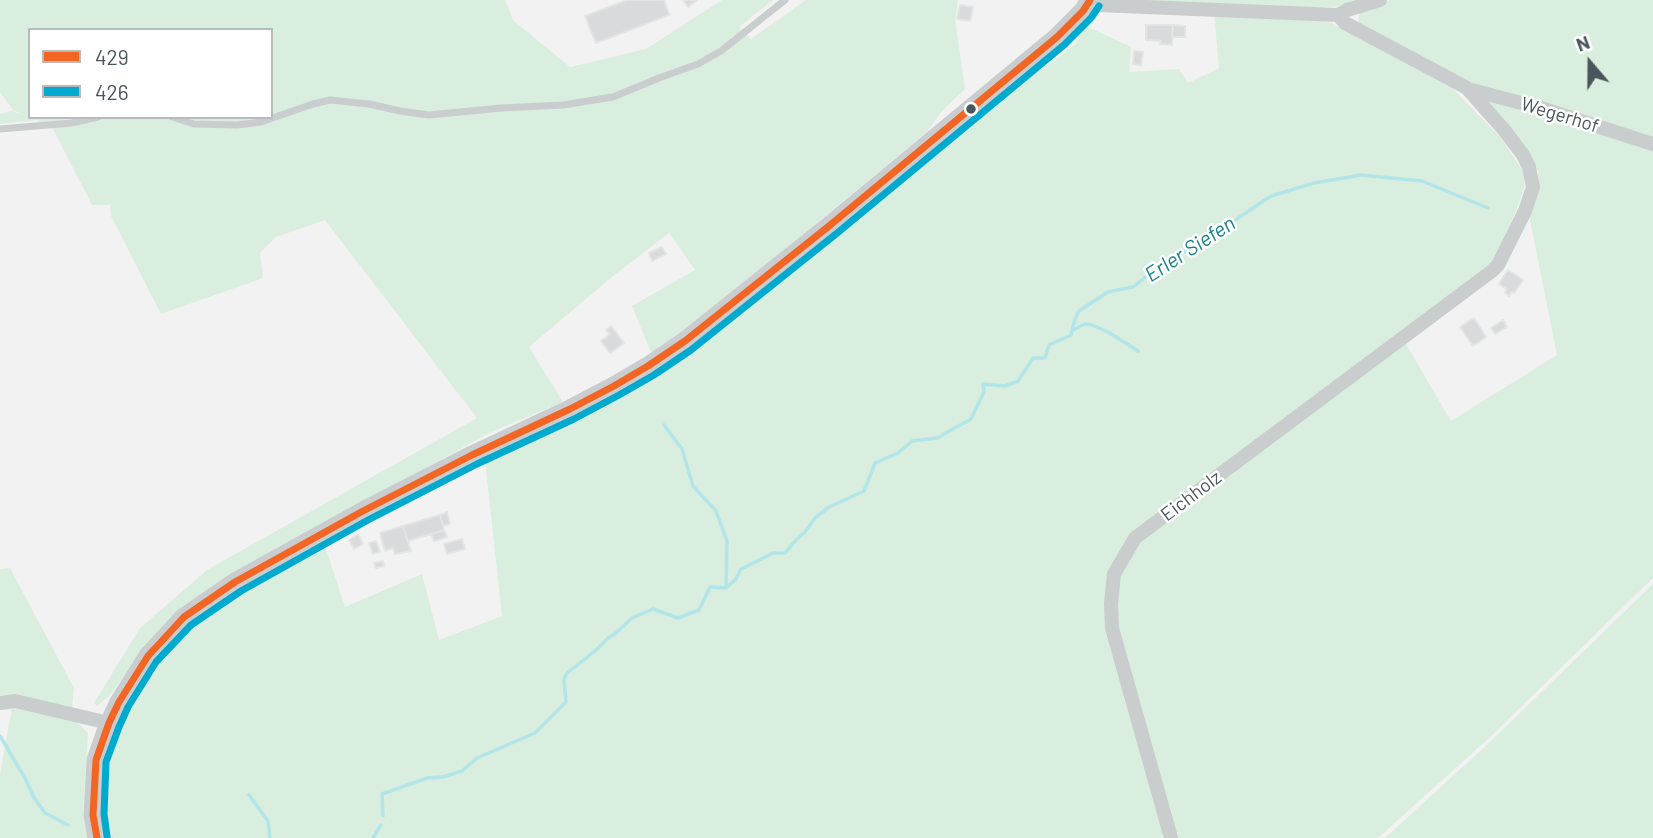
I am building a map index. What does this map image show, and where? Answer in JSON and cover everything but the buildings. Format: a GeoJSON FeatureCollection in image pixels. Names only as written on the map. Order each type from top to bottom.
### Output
{"type":"FeatureCollection","features":[{"type":"Feature","properties":{"kind":"main road"},"geometry":{"type":"LineString","coordinates":[[97,838],[93,815],[96,760],[109,723],[148,656],[184,617],[235,582],[408,487],[570,409],[648,366],[685,341],[1057,37],[1091,0]]}},
{"type":"Feature","properties":{"kind":"street"},"geometry":{"type":"LineString","coordinates":[[1091,0],[1098,5],[1338,15],[1380,0]]}},
{"type":"Feature","properties":{"kind":"street"},"geometry":{"type":"LineString","coordinates":[[1338,15],[1345,23],[1467,88]]}},
{"type":"Feature","properties":{"kind":"street","name":"Wegerhof"},"geometry":{"type":"LineString","coordinates":[[1467,88],[1653,144]]}},
{"type":"Feature","properties":{"kind":"street","name":"Eichholz"},"geometry":{"type":"LineString","coordinates":[[1171,838],[1112,628],[1114,574],[1135,538],[1486,277],[1498,265],[1525,211],[1533,187],[1532,176],[1523,155],[1467,88]]}},
{"type":"Feature","properties":{"kind":"street"},"geometry":{"type":"LineString","coordinates":[[0,704],[15,701],[109,723]]}},
{"type":"Feature","properties":{"kind":"lane"},"geometry":{"type":"LineString","coordinates":[[273,118],[330,100],[429,115],[563,105],[613,97],[698,64],[721,51],[785,0]]}},
{"type":"Feature","properties":{"kind":"lane"},"geometry":{"type":"LineString","coordinates":[[0,130],[89,119]]}},
{"type":"Feature","properties":{"kind":"lane"},"geometry":{"type":"LineString","coordinates":[[178,119],[194,124],[237,125],[270,119]]}},
{"type":"Feature","properties":{"kind":"green space"},"geometry":{"type":"Polygon","coordinates":[[[0,0],[505,0],[513,20],[570,67],[646,49],[722,0],[773,0],[739,27],[751,39],[806,0],[958,0],[955,19],[965,89],[942,111],[927,132],[703,317],[652,355],[632,306],[695,270],[669,233],[529,347],[563,402],[489,433],[230,577],[145,650],[109,696],[97,706],[94,703],[140,628],[207,570],[477,418],[325,220],[276,237],[260,253],[263,278],[161,314],[111,216],[110,205],[92,205],[52,127],[36,120],[0,124],[0,114],[12,111],[24,115],[13,110],[0,92],[0,0]]]}},
{"type":"Feature","properties":{"kind":"green space"},"geometry":{"type":"Polygon","coordinates":[[[1140,0],[1366,0],[1334,7],[1217,8],[1140,0]]]}},
{"type":"Feature","properties":{"kind":"green space"},"geometry":{"type":"Polygon","coordinates":[[[1390,0],[1653,0],[1653,142],[1469,85],[1358,23],[1359,13],[1390,0]]]}},
{"type":"Feature","properties":{"kind":"green space"},"geometry":{"type":"Polygon","coordinates":[[[1214,12],[1277,14],[1332,23],[1453,89],[1501,138],[1525,174],[1517,209],[1492,264],[1133,537],[1109,603],[1169,838],[101,838],[100,762],[149,662],[186,625],[239,591],[324,543],[345,607],[422,574],[439,640],[502,616],[485,460],[562,421],[705,335],[833,235],[1013,86],[1054,61],[1076,43],[1084,25],[1131,47],[1129,72],[1179,69],[1188,83],[1219,68],[1214,12]]]}},
{"type":"Feature","properties":{"kind":"green space"},"geometry":{"type":"Polygon","coordinates":[[[1478,93],[1653,147],[1653,578],[1489,738],[1378,838],[1174,838],[1114,627],[1117,575],[1137,540],[1403,339],[1451,421],[1557,355],[1529,215],[1539,186],[1538,171],[1478,93]]]}},
{"type":"Feature","properties":{"kind":"green space"},"geometry":{"type":"Polygon","coordinates":[[[10,568],[74,688],[72,708],[0,695],[0,569],[10,568]]]}},
{"type":"Feature","properties":{"kind":"green space"},"geometry":{"type":"Polygon","coordinates":[[[1653,584],[1653,838],[1385,838],[1490,742],[1653,584]]]}},
{"type":"Feature","properties":{"kind":"green space"},"geometry":{"type":"Polygon","coordinates":[[[12,708],[75,720],[88,733],[83,813],[88,838],[0,838],[0,774],[12,708]]]}},
{"type":"Feature","properties":{"kind":"waterway","name":"Erler Siefen"},"geometry":{"type":"LineString","coordinates":[[383,816],[382,794],[427,778],[443,777],[462,771],[477,758],[535,733],[566,702],[566,674],[632,618],[653,609],[678,618],[699,610],[710,587],[726,588],[736,579],[741,569],[773,553],[785,553],[815,518],[829,507],[864,491],[875,463],[898,453],[912,441],[937,438],[971,419],[984,392],[983,384],[1005,386],[1018,381],[1033,358],[1045,358],[1049,345],[1071,335],[1079,311],[1108,292],[1133,287],[1162,264],[1213,235],[1271,196],[1314,183],[1361,175],[1422,181],[1488,208]]}},
{"type":"Feature","properties":{"kind":"waterway"},"geometry":{"type":"LineString","coordinates":[[1073,330],[1085,324],[1092,325],[1138,351]]}},
{"type":"Feature","properties":{"kind":"waterway"},"geometry":{"type":"LineString","coordinates":[[664,425],[682,449],[693,486],[716,511],[727,541],[726,587]]}},
{"type":"Feature","properties":{"kind":"waterway"},"geometry":{"type":"LineString","coordinates":[[0,736],[45,813],[68,825]]}},
{"type":"Feature","properties":{"kind":"waterway"},"geometry":{"type":"LineString","coordinates":[[249,795],[268,821],[270,838]]}},
{"type":"Feature","properties":{"kind":"waterway","name":"Erler Siefen"},"geometry":{"type":"LineString","coordinates":[[373,838],[381,825]]}},
{"type":"Feature","properties":{"kind":"transit line","name":"429"},"geometry":{"type":"LineString","coordinates":[[97,838],[93,815],[96,760],[109,723],[148,656],[184,617],[235,582],[363,511],[614,386],[685,341],[1057,37],[1090,0]]}},
{"type":"Feature","properties":{"kind":"transit line","name":"426"},"geometry":{"type":"LineString","coordinates":[[107,836],[104,814],[106,762],[119,727],[156,662],[191,625],[241,591],[368,520],[477,464],[574,419],[654,375],[691,350],[1064,45],[1099,6]]}}]}
